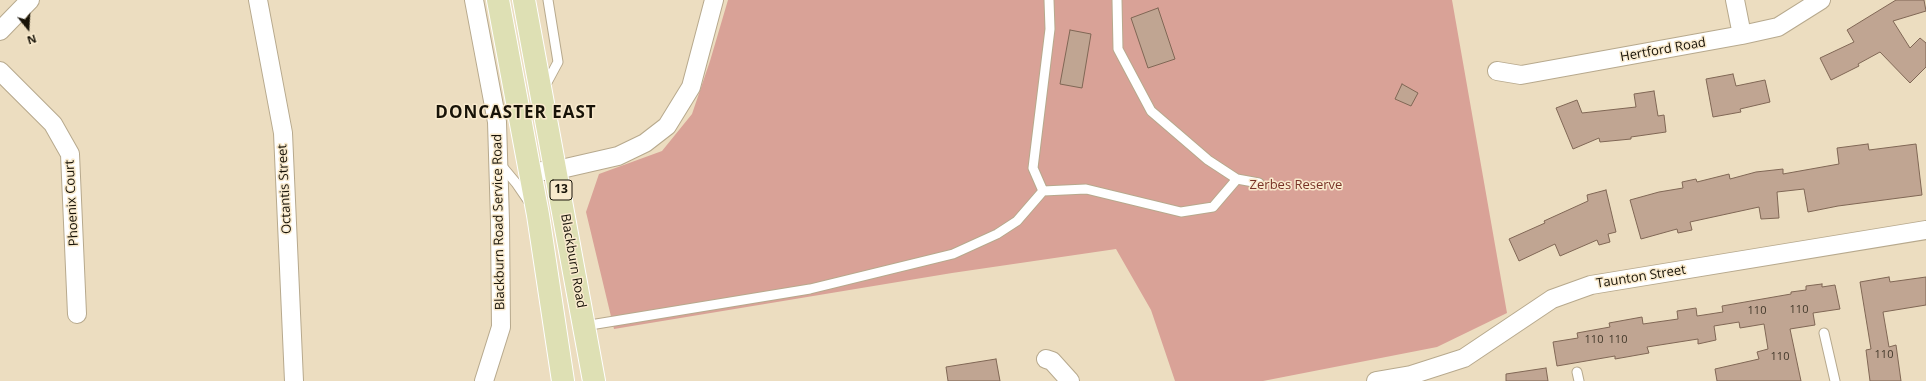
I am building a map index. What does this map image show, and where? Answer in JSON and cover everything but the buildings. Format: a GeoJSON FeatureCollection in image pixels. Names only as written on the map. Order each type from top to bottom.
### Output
{"type":"FeatureCollection","features":[{"type":"Feature","properties":{"kind":"main road","name":"Blackburn Road"},"geometry":{"type":"LineString","coordinates":[[498,0],[538,215],[560,379]]}},
{"type":"Feature","properties":{"kind":"main road","name":"Blackburn Road"},"geometry":{"type":"LineString","coordinates":[[524,0],[557,170],[594,381]]}},
{"type":"Feature","properties":{"kind":"street"},"geometry":{"type":"LineString","coordinates":[[0,31],[30,0]]}},
{"type":"Feature","properties":{"kind":"street","name":"Octantis Street"},"geometry":{"type":"LineString","coordinates":[[258,0],[283,133],[294,381]]}},
{"type":"Feature","properties":{"kind":"street","name":"Blackburn Road Service Road"},"geometry":{"type":"LineString","coordinates":[[474,0],[497,122],[501,327],[484,381]]}},
{"type":"Feature","properties":{"kind":"street"},"geometry":{"type":"LineString","coordinates":[[530,172],[557,170],[618,156],[645,143],[668,126],[691,86],[714,0]]}},
{"type":"Feature","properties":{"kind":"street"},"geometry":{"type":"LineString","coordinates":[[1735,0],[1742,35]]}},
{"type":"Feature","properties":{"kind":"street","name":"Hertford Road"},"geometry":{"type":"LineString","coordinates":[[1498,71],[1522,75],[1742,35],[1778,27],[1821,0]]}},
{"type":"Feature","properties":{"kind":"street","name":"Phoenix Court"},"geometry":{"type":"LineString","coordinates":[[0,71],[53,124],[70,154],[77,314]]}},
{"type":"Feature","properties":{"kind":"street","name":"Taunton Street"},"geometry":{"type":"LineString","coordinates":[[1376,381],[1411,375],[1464,358],[1552,299],[1591,285],[1926,230]]}},
{"type":"Feature","properties":{"kind":"street"},"geometry":{"type":"LineString","coordinates":[[1046,359],[1052,361],[1070,381]]}},
{"type":"Feature","properties":{"kind":"lane"},"geometry":{"type":"LineString","coordinates":[[542,92],[558,62],[548,0]]}},
{"type":"Feature","properties":{"kind":"lane"},"geometry":{"type":"LineString","coordinates":[[1043,191],[1033,168],[1050,29],[1050,0]]}},
{"type":"Feature","properties":{"kind":"lane"},"geometry":{"type":"LineString","coordinates":[[1117,0],[1118,49],[1151,111],[1208,160],[1236,178],[1260,183]]}},
{"type":"Feature","properties":{"kind":"lane"},"geometry":{"type":"LineString","coordinates":[[498,162],[516,183],[538,215]]}},
{"type":"Feature","properties":{"kind":"lane"},"geometry":{"type":"LineString","coordinates":[[584,326],[810,289],[953,254],[997,234],[1017,221],[1043,191],[1086,189],[1181,212],[1213,207],[1236,178]]}},
{"type":"Feature","properties":{"kind":"lane"},"geometry":{"type":"LineString","coordinates":[[1824,333],[1835,381]]}},
{"type":"Feature","properties":{"kind":"green space","name":"Zerbes Reserve"},"geometry":{"type":"Polygon","coordinates":[[[728,0],[1452,0],[1507,313],[1437,347],[1263,381],[1175,381],[1151,310],[1116,249],[952,273],[614,329],[586,212],[599,174],[662,151],[692,114],[710,61],[728,0]]]}},
{"type":"Feature","properties":{"kind":"district","name":"DONCASTER EAST"},"geometry":{"type":"Point","coordinates":[516,113]}}]}
